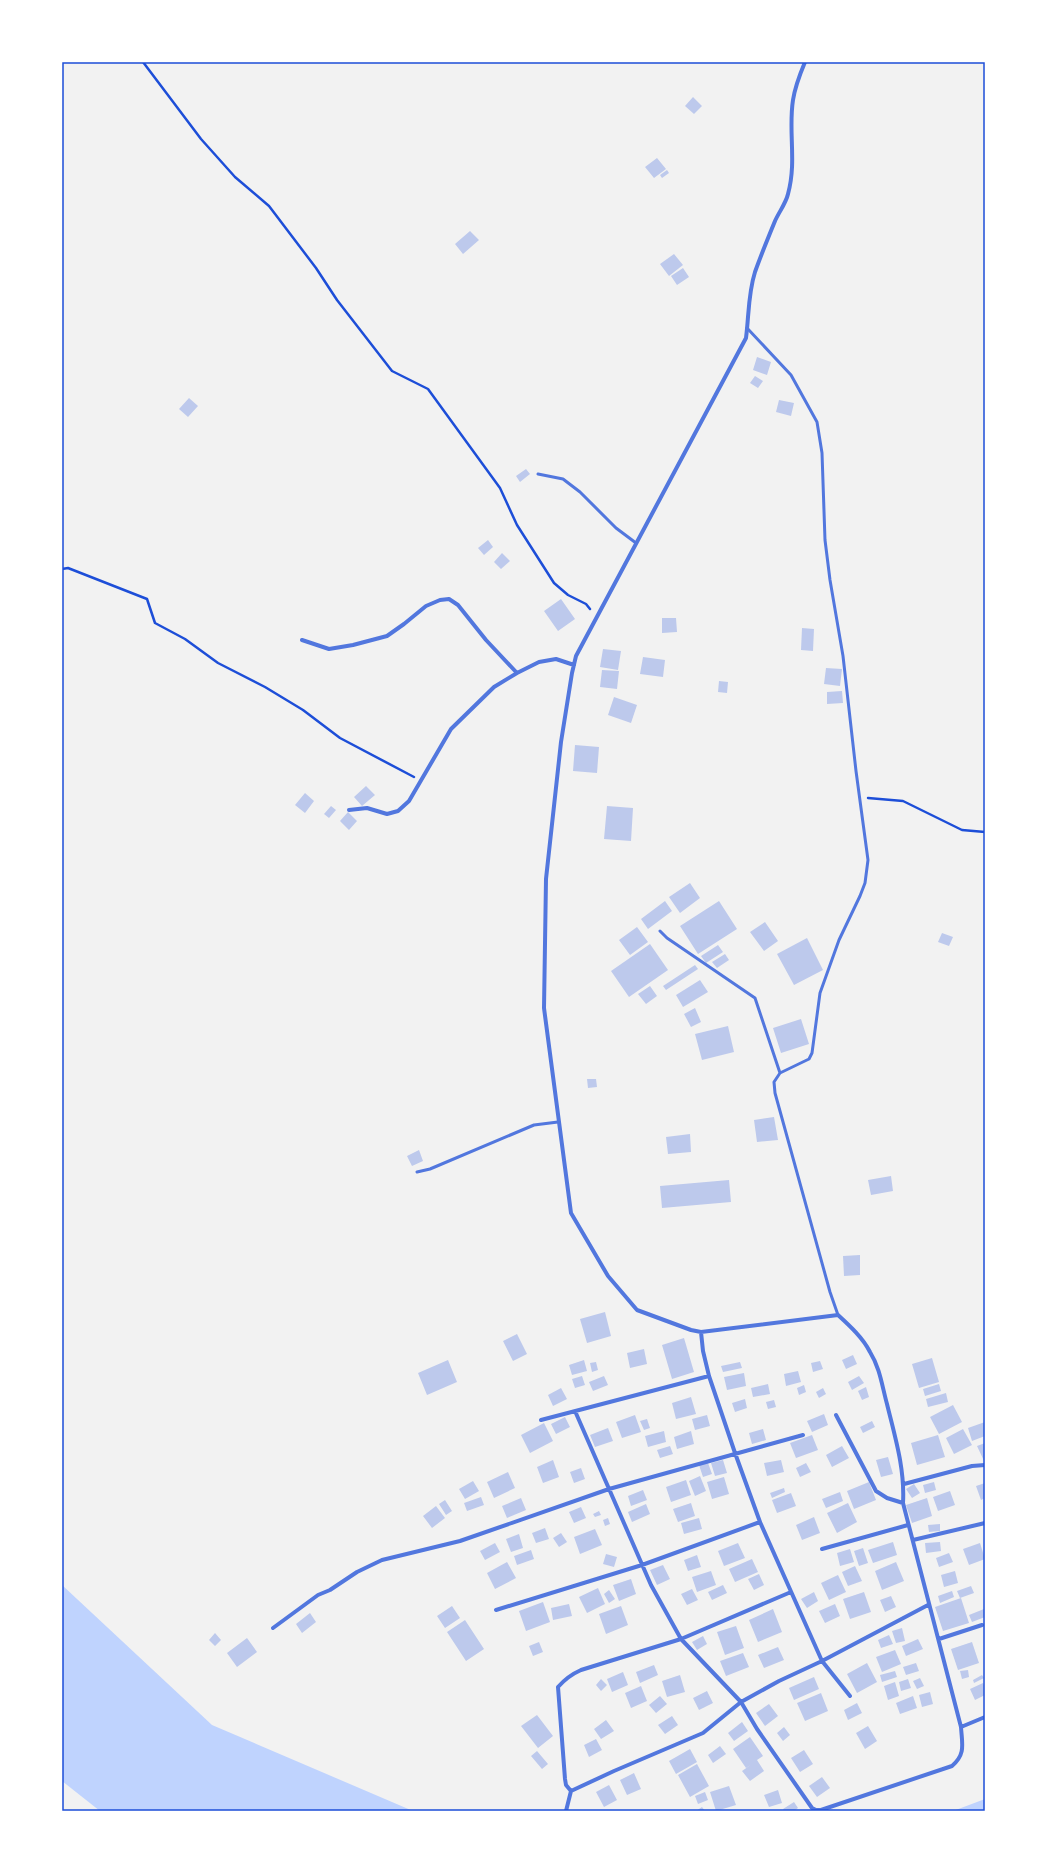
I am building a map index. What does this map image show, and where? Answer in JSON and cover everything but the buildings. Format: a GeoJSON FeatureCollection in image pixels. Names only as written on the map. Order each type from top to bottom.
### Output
{"type":"FeatureCollection","features":[{"type":"Feature","properties":{"kind":"street"},"geometry":{"type":"LineString","coordinates":[[575,1411],[651,1585],[681,1638],[741,1702],[757,1729],[807,1802],[816,1810],[952,1766],[960,1759],[962,1747],[961,1727],[940,1639],[928,1605],[903,1503],[904,1484],[902,1464],[879,1369],[870,1351],[857,1334],[838,1315],[701,1332],[637,1310],[608,1276],[571,1213],[544,1008],[546,879],[562,742],[576,656],[746,338],[749,294],[755,272],[775,221],[788,195],[794,163],[792,128],[793,100],[798,78],[805,62]]}},
{"type":"Feature","properties":{"kind":"street"},"geometry":{"type":"LineString","coordinates":[[302,640],[329,649],[381,638],[404,624],[426,606],[440,600],[449,599],[458,605],[486,640],[517,672]]}},
{"type":"Feature","properties":{"kind":"street"},"geometry":{"type":"LineString","coordinates":[[349,810],[367,808],[386,814],[398,812],[409,801],[451,729],[494,687],[517,672],[539,662],[556,659],[574,665]]}},
{"type":"Feature","properties":{"kind":"street"},"geometry":{"type":"LineString","coordinates":[[701,1332],[703,1351],[709,1376],[760,1522],[822,1661],[850,1696]]}},
{"type":"Feature","properties":{"kind":"street"},"geometry":{"type":"LineString","coordinates":[[541,1420],[709,1376]]}},
{"type":"Feature","properties":{"kind":"street"},"geometry":{"type":"LineString","coordinates":[[836,1415],[876,1491],[887,1498],[903,1503]]}},
{"type":"Feature","properties":{"kind":"street"},"geometry":{"type":"LineString","coordinates":[[273,1628],[318,1595],[330,1590],[369,1565],[395,1556],[460,1542],[609,1488],[803,1435]]}},
{"type":"Feature","properties":{"kind":"street"},"geometry":{"type":"LineString","coordinates":[[904,1484],[972,1466],[985,1465]]}},
{"type":"Feature","properties":{"kind":"street"},"geometry":{"type":"LineString","coordinates":[[496,1610],[642,1565],[760,1522]]}},
{"type":"Feature","properties":{"kind":"street"},"geometry":{"type":"LineString","coordinates":[[912,1540],[985,1523]]}},
{"type":"Feature","properties":{"kind":"street"},"geometry":{"type":"LineString","coordinates":[[822,1549],[908,1525]]}},
{"type":"Feature","properties":{"kind":"street"},"geometry":{"type":"LineString","coordinates":[[571,1791],[566,1785],[565,1779],[558,1687],[572,1674],[681,1638],[791,1592]]}},
{"type":"Feature","properties":{"kind":"street"},"geometry":{"type":"LineString","coordinates":[[565,1810],[571,1791],[703,1733],[741,1702],[928,1605]]}},
{"type":"Feature","properties":{"kind":"street"},"geometry":{"type":"LineString","coordinates":[[940,1639],[982,1626]]}},
{"type":"Feature","properties":{"kind":"street"},"geometry":{"type":"LineString","coordinates":[[961,1727],[985,1717]]}},
{"type":"Feature","properties":{"kind":"lane"},"geometry":{"type":"LineString","coordinates":[[747,328],[791,375],[817,422],[822,453],[825,540],[843,656],[868,860],[865,883],[839,940],[820,993],[812,1053],[809,1060],[780,1073],[774,1082],[775,1093],[828,1285],[838,1315]]}},
{"type":"Feature","properties":{"kind":"lane"},"geometry":{"type":"LineString","coordinates":[[538,474],[563,479],[580,492],[616,528],[636,543]]}},
{"type":"Feature","properties":{"kind":"lane"},"geometry":{"type":"LineString","coordinates":[[660,931],[667,938],[755,998],[780,1073]]}},
{"type":"Feature","properties":{"kind":"lane"},"geometry":{"type":"LineString","coordinates":[[417,1172],[430,1169],[534,1125],[558,1122]]}},
{"type":"Feature","properties":{"kind":"path"},"geometry":{"type":"LineString","coordinates":[[143,62],[201,139],[235,177],[269,206],[316,268],[355,325],[392,370],[428,389],[500,488],[517,525],[554,583],[568,595],[586,604],[596,617]]}},
{"type":"Feature","properties":{"kind":"path"},"geometry":{"type":"LineString","coordinates":[[62,569],[68,568],[147,599],[155,623],[185,639],[218,664],[265,687],[303,710],[340,738],[421,780]]}},
{"type":"Feature","properties":{"kind":"path"},"geometry":{"type":"LineString","coordinates":[[860,798],[903,801],[962,830],[985,832]]}},
{"type":"Feature","properties":{"kind":"water"},"geometry":{"type":"Polygon","coordinates":[[[62,1585],[212,1725],[413,1811],[100,1811],[62,1781],[62,1585]]]}},
{"type":"Feature","properties":{"kind":"water"},"geometry":{"type":"Polygon","coordinates":[[[985,1799],[985,1811],[953,1811],[985,1799]]]}}]}
